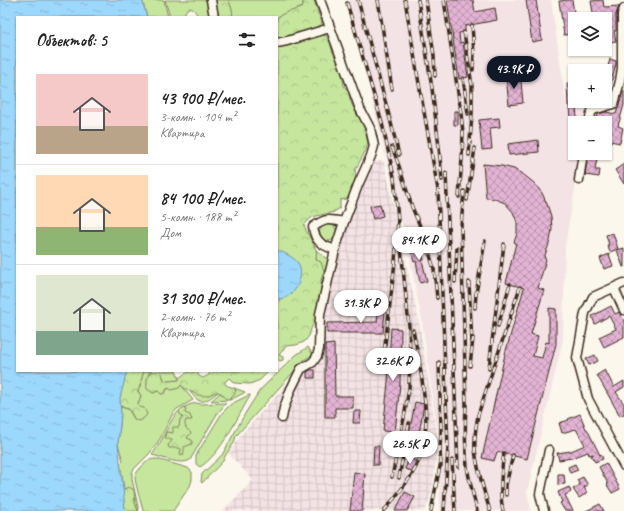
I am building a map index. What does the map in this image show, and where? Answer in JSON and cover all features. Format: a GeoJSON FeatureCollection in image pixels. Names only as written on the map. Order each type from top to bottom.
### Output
{"type":"FeatureCollection","features":[{"type":"Feature","properties":{"kind":"street"},"geometry":{"type":"LineString","coordinates":[[211,0],[214,16]]}},
{"type":"Feature","properties":{"kind":"street"},"geometry":{"type":"LineString","coordinates":[[282,418],[291,389],[301,369],[313,362],[317,356],[319,349],[320,314],[335,250],[344,222],[374,146],[370,128],[360,109],[320,0]]}},
{"type":"Feature","properties":{"kind":"street"},"geometry":{"type":"LineString","coordinates":[[590,116],[593,110],[614,104],[622,68],[622,14],[624,9]]}},
{"type":"Feature","properties":{"kind":"street"},"geometry":{"type":"LineString","coordinates":[[278,43],[330,28]]}},
{"type":"Feature","properties":{"kind":"street"},"geometry":{"type":"LineString","coordinates":[[579,180],[582,160]]}},
{"type":"Feature","properties":{"kind":"street"},"geometry":{"type":"LineString","coordinates":[[335,250],[324,246],[318,240],[314,233],[313,227],[322,220],[344,222]]}},
{"type":"Feature","properties":{"kind":"street"},"geometry":{"type":"LineString","coordinates":[[624,283],[593,297],[585,313],[577,358],[588,399],[624,466]]}},
{"type":"Feature","properties":{"kind":"street"},"geometry":{"type":"LineString","coordinates":[[614,288],[624,310]]}},
{"type":"Feature","properties":{"kind":"street"},"geometry":{"type":"LineString","coordinates":[[544,511],[540,494],[549,450]]}},
{"type":"Feature","properties":{"kind":"shaded area"},"geometry":{"type":"Polygon","coordinates":[[[348,0],[551,0],[567,109],[588,108],[586,116],[568,116],[568,160],[580,160],[565,246],[563,340],[527,492],[531,511],[440,511],[438,437],[422,321],[407,244],[348,0]]]}},
{"type":"Feature","properties":{"kind":"shaded area"},"geometry":{"type":"Polygon","coordinates":[[[384,161],[419,322],[438,442],[432,492],[425,511],[223,511],[253,480],[229,454],[239,437],[308,360],[321,353],[335,250],[363,162],[384,161]]]}},
{"type":"Feature","properties":{"kind":"green space"},"geometry":{"type":"Polygon","coordinates":[[[142,0],[164,0],[168,16],[147,16],[142,0]]]}},
{"type":"Feature","properties":{"kind":"green space"},"geometry":{"type":"Polygon","coordinates":[[[165,0],[208,0],[211,16],[198,16],[192,9],[188,8],[185,12],[185,16],[170,16],[165,0]]]}},
{"type":"Feature","properties":{"kind":"green space"},"geometry":{"type":"Polygon","coordinates":[[[214,0],[229,0],[232,16],[216,16],[214,0]]]}},
{"type":"Feature","properties":{"kind":"green space"},"geometry":{"type":"Polygon","coordinates":[[[229,0],[303,0],[303,7],[278,17],[232,16],[229,0]]]}},
{"type":"Feature","properties":{"kind":"green space"},"geometry":{"type":"Polygon","coordinates":[[[303,0],[314,0],[322,24],[321,28],[278,40],[278,17],[286,12],[303,7],[303,0]]]}},
{"type":"Feature","properties":{"kind":"green space"},"geometry":{"type":"Polygon","coordinates":[[[323,34],[326,36],[341,68],[344,86],[349,92],[350,100],[358,117],[363,122],[368,143],[366,150],[355,170],[355,180],[350,197],[340,200],[340,208],[334,212],[312,217],[304,225],[316,250],[316,260],[321,262],[324,271],[321,280],[321,294],[317,301],[319,312],[309,336],[304,342],[286,346],[279,355],[283,357],[283,360],[280,361],[278,360],[278,302],[281,296],[278,263],[278,46],[323,34]]]}},
{"type":"Feature","properties":{"kind":"green space"},"geometry":{"type":"Polygon","coordinates":[[[328,223],[334,226],[337,231],[336,237],[330,241],[323,238],[319,232],[322,226],[328,223]]]}},
{"type":"Feature","properties":{"kind":"green space"},"geometry":{"type":"Polygon","coordinates":[[[316,250],[328,260],[321,294],[321,280],[324,271],[316,260],[316,250]]]}},
{"type":"Feature","properties":{"kind":"green space"},"geometry":{"type":"Polygon","coordinates":[[[308,347],[314,356],[310,356],[304,360],[236,436],[234,443],[223,461],[202,483],[202,474],[222,455],[260,390],[296,355],[308,347]]]}},
{"type":"Feature","properties":{"kind":"green space"},"geometry":{"type":"Polygon","coordinates":[[[120,372],[144,372],[138,391],[141,396],[138,403],[139,407],[144,408],[147,414],[143,419],[137,421],[129,409],[118,405],[120,372]]]}},
{"type":"Feature","properties":{"kind":"green space"},"geometry":{"type":"Polygon","coordinates":[[[144,372],[150,372],[147,380],[153,393],[158,391],[161,394],[165,393],[169,388],[181,385],[193,400],[177,409],[172,415],[156,445],[132,473],[138,511],[135,503],[134,490],[124,489],[120,464],[123,461],[118,444],[120,407],[128,409],[135,420],[139,408],[138,403],[141,396],[138,391],[144,372]]]}},
{"type":"Feature","properties":{"kind":"green space"},"geometry":{"type":"Polygon","coordinates":[[[161,372],[176,372],[179,378],[179,380],[164,380],[161,372]]]}},
{"type":"Feature","properties":{"kind":"green space"},"geometry":{"type":"Polygon","coordinates":[[[161,372],[164,380],[169,381],[179,380],[179,378],[183,375],[192,372],[197,372],[199,376],[203,378],[209,375],[210,372],[268,372],[260,380],[250,384],[234,383],[229,378],[225,384],[236,390],[230,399],[226,399],[221,393],[218,392],[201,396],[191,392],[181,385],[179,388],[172,390],[168,388],[165,393],[161,394],[158,391],[153,393],[147,389],[147,382],[150,373],[161,372]]]}},
{"type":"Feature","properties":{"kind":"green space"},"geometry":{"type":"Polygon","coordinates":[[[234,388],[245,392],[230,400],[211,401],[220,393],[223,395],[235,390],[234,388]]]}},
{"type":"Feature","properties":{"kind":"green space"},"geometry":{"type":"Polygon","coordinates":[[[188,389],[206,395],[218,392],[205,401],[202,401],[196,398],[188,389]]]}},
{"type":"Feature","properties":{"kind":"green space"},"geometry":{"type":"Polygon","coordinates":[[[249,395],[250,396],[222,445],[208,461],[200,467],[196,464],[196,456],[222,413],[231,404],[249,395]]]}},
{"type":"Feature","properties":{"kind":"green space"},"geometry":{"type":"Polygon","coordinates":[[[196,403],[226,403],[217,414],[190,460],[186,462],[177,462],[152,455],[174,416],[183,408],[196,403]]]}},
{"type":"Feature","properties":{"kind":"green space"},"geometry":{"type":"Polygon","coordinates":[[[185,407],[185,413],[190,415],[192,420],[186,420],[185,424],[191,433],[187,438],[192,440],[192,444],[184,447],[183,455],[180,454],[181,449],[179,448],[169,448],[168,445],[172,440],[166,439],[165,437],[166,432],[173,433],[173,427],[179,427],[180,419],[183,417],[179,411],[185,407]]]}},
{"type":"Feature","properties":{"kind":"green space"},"geometry":{"type":"Polygon","coordinates":[[[152,459],[157,459],[188,468],[192,472],[190,486],[173,511],[143,511],[135,476],[146,462],[152,459]]]}},
{"type":"Feature","properties":{"kind":"green space"},"geometry":{"type":"Polygon","coordinates":[[[129,487],[134,490],[135,503],[138,511],[123,511],[121,490],[129,487]]]}},
{"type":"Feature","properties":{"kind":"water"},"geometry":{"type":"Polygon","coordinates":[[[0,0],[142,0],[147,16],[16,16],[16,372],[127,372],[120,398],[121,415],[118,444],[125,511],[0,511],[0,0]]]}},
{"type":"Feature","properties":{"kind":"water"},"geometry":{"type":"Polygon","coordinates":[[[278,250],[289,255],[298,263],[300,269],[297,287],[289,296],[278,299],[278,250]]]}},
{"type":"Feature","properties":{"kind":"building"},"geometry":{"type":"Polygon","coordinates":[[[447,0],[473,0],[475,12],[495,8],[497,20],[465,26],[465,32],[459,33],[460,43],[463,42],[468,77],[459,79],[447,0]]]}},
{"type":"Feature","properties":{"kind":"building"},"geometry":{"type":"Polygon","coordinates":[[[526,0],[536,0],[542,40],[532,42],[526,0]]]}},
{"type":"Feature","properties":{"kind":"building"},"geometry":{"type":"Polygon","coordinates":[[[572,0],[574,12],[568,12],[568,35],[564,35],[559,1],[572,0]]]}},
{"type":"Feature","properties":{"kind":"building"},"geometry":{"type":"Polygon","coordinates":[[[603,0],[604,7],[619,6],[616,14],[616,31],[614,31],[616,41],[612,42],[612,12],[593,12],[591,1],[603,0]]]}},
{"type":"Feature","properties":{"kind":"building"},"geometry":{"type":"Polygon","coordinates":[[[610,59],[616,61],[612,80],[612,64],[609,64],[610,59]]]}},
{"type":"Feature","properties":{"kind":"building"},"geometry":{"type":"Polygon","coordinates":[[[518,76],[519,81],[521,81],[523,103],[509,105],[506,77],[518,76]]]}},
{"type":"Feature","properties":{"kind":"building"},"geometry":{"type":"Polygon","coordinates":[[[567,83],[568,83],[568,106],[567,83]]]}},
{"type":"Feature","properties":{"kind":"building"},"geometry":{"type":"Polygon","coordinates":[[[624,91],[624,105],[618,126],[623,128],[620,143],[612,141],[612,116],[598,116],[598,114],[606,112],[616,114],[624,91]]]}},
{"type":"Feature","properties":{"kind":"building"},"geometry":{"type":"Polygon","coordinates":[[[570,108],[576,108],[577,116],[571,116],[570,108]]]}},
{"type":"Feature","properties":{"kind":"building"},"geometry":{"type":"Polygon","coordinates":[[[454,111],[458,111],[458,125],[454,125],[454,111]]]}},
{"type":"Feature","properties":{"kind":"building"},"geometry":{"type":"Polygon","coordinates":[[[499,118],[500,127],[490,128],[492,149],[482,150],[479,120],[499,118]]]}},
{"type":"Feature","properties":{"kind":"building"},"geometry":{"type":"Polygon","coordinates":[[[538,140],[539,152],[509,155],[508,144],[538,140]]]}},
{"type":"Feature","properties":{"kind":"building"},"geometry":{"type":"Polygon","coordinates":[[[587,160],[597,160],[595,170],[600,170],[599,177],[585,175],[587,160]]]}},
{"type":"Feature","properties":{"kind":"building"},"geometry":{"type":"Polygon","coordinates":[[[483,164],[514,169],[524,175],[534,183],[542,193],[551,216],[552,229],[550,241],[544,258],[546,259],[538,288],[544,290],[531,334],[538,336],[533,356],[542,358],[546,342],[549,343],[549,308],[556,309],[556,344],[527,459],[497,452],[494,461],[482,458],[505,354],[524,288],[506,283],[516,243],[514,242],[517,234],[517,222],[513,212],[505,203],[495,199],[486,198],[483,164]]]}},
{"type":"Feature","properties":{"kind":"building"},"geometry":{"type":"Polygon","coordinates":[[[624,164],[624,184],[615,170],[624,164]]]}},
{"type":"Feature","properties":{"kind":"building"},"geometry":{"type":"Polygon","coordinates":[[[380,204],[383,216],[373,219],[370,206],[380,204]]]}},
{"type":"Feature","properties":{"kind":"building"},"geometry":{"type":"Polygon","coordinates":[[[613,233],[618,249],[610,252],[607,245],[609,245],[606,235],[613,233]]]}},
{"type":"Feature","properties":{"kind":"building"},"geometry":{"type":"Polygon","coordinates":[[[419,243],[424,260],[422,260],[427,281],[420,283],[416,261],[414,262],[410,245],[419,243]]]}},
{"type":"Feature","properties":{"kind":"building"},"geometry":{"type":"Polygon","coordinates":[[[624,248],[624,267],[623,267],[617,250],[624,248]]]}},
{"type":"Feature","properties":{"kind":"building"},"geometry":{"type":"Polygon","coordinates":[[[609,254],[613,266],[604,269],[600,258],[609,254]]]}},
{"type":"Feature","properties":{"kind":"building"},"geometry":{"type":"Polygon","coordinates":[[[379,299],[386,301],[383,333],[327,333],[327,323],[377,322],[379,299]]]}},
{"type":"Feature","properties":{"kind":"building"},"geometry":{"type":"Polygon","coordinates":[[[611,306],[615,314],[619,312],[624,321],[624,337],[604,347],[599,337],[616,329],[609,316],[595,324],[592,316],[611,306]]]}},
{"type":"Feature","properties":{"kind":"building"},"geometry":{"type":"Polygon","coordinates":[[[391,328],[401,329],[400,384],[395,432],[383,431],[391,328]]]}},
{"type":"Feature","properties":{"kind":"building"},"geometry":{"type":"Polygon","coordinates":[[[334,344],[335,396],[353,396],[353,408],[335,408],[335,417],[325,417],[325,345],[334,344]]]}},
{"type":"Feature","properties":{"kind":"building"},"geometry":{"type":"Polygon","coordinates":[[[595,355],[598,361],[589,365],[586,359],[595,355]]]}},
{"type":"Feature","properties":{"kind":"building"},"geometry":{"type":"Polygon","coordinates":[[[310,370],[315,370],[315,378],[307,378],[307,372],[310,370]]]}},
{"type":"Feature","properties":{"kind":"building"},"geometry":{"type":"Polygon","coordinates":[[[605,370],[614,387],[624,381],[624,387],[616,392],[624,404],[624,414],[620,416],[597,375],[605,370]]]}},
{"type":"Feature","properties":{"kind":"building"},"geometry":{"type":"Polygon","coordinates":[[[415,402],[424,404],[416,452],[406,451],[415,402]]]}},
{"type":"Feature","properties":{"kind":"building"},"geometry":{"type":"Polygon","coordinates":[[[354,411],[361,411],[360,423],[353,423],[354,411]]]}},
{"type":"Feature","properties":{"kind":"building"},"geometry":{"type":"Polygon","coordinates":[[[580,414],[586,429],[603,459],[595,462],[591,456],[593,454],[589,455],[588,452],[572,458],[559,460],[557,453],[571,451],[585,445],[576,429],[562,433],[559,423],[580,414]]]}},
{"type":"Feature","properties":{"kind":"building"},"geometry":{"type":"Polygon","coordinates":[[[374,446],[379,446],[378,465],[373,465],[374,446]]]}},
{"type":"Feature","properties":{"kind":"building"},"geometry":{"type":"Polygon","coordinates":[[[409,458],[416,461],[412,471],[405,469],[409,458]]]}},
{"type":"Feature","properties":{"kind":"building"},"geometry":{"type":"Polygon","coordinates":[[[606,463],[620,489],[612,493],[599,467],[606,463]]]}},
{"type":"Feature","properties":{"kind":"building"},"geometry":{"type":"Polygon","coordinates":[[[575,464],[578,470],[570,473],[568,467],[575,464]]]}},
{"type":"Feature","properties":{"kind":"building"},"geometry":{"type":"Polygon","coordinates":[[[354,472],[365,474],[362,511],[350,511],[354,472]]]}},
{"type":"Feature","properties":{"kind":"building"},"geometry":{"type":"Polygon","coordinates":[[[558,474],[564,474],[565,484],[558,485],[558,474]]]}},
{"type":"Feature","properties":{"kind":"building"},"geometry":{"type":"Polygon","coordinates":[[[583,477],[588,485],[584,487],[587,493],[579,498],[573,489],[580,485],[577,480],[583,477]]]}},
{"type":"Feature","properties":{"kind":"building"},"geometry":{"type":"Polygon","coordinates":[[[569,487],[571,492],[565,495],[573,511],[565,511],[560,503],[562,502],[558,492],[569,487]]]}},
{"type":"Feature","properties":{"kind":"building"},"geometry":{"type":"Polygon","coordinates":[[[405,492],[415,497],[407,511],[395,511],[405,492]]]}},
{"type":"Feature","properties":{"kind":"building"},"geometry":{"type":"Polygon","coordinates":[[[600,504],[604,511],[586,511],[600,504]]]}},
{"type":"Feature","properties":{"kind":"railway"},"geometry":{"type":"LineString","coordinates":[[358,0],[399,155]]}},
{"type":"Feature","properties":{"kind":"railway"},"geometry":{"type":"LineString","coordinates":[[378,0],[392,89]]}},
{"type":"Feature","properties":{"kind":"railway"},"geometry":{"type":"LineString","coordinates":[[405,0],[438,190],[448,447],[444,511]]}},
{"type":"Feature","properties":{"kind":"railway"},"geometry":{"type":"LineString","coordinates":[[418,0],[432,88],[442,180]]}},
{"type":"Feature","properties":{"kind":"railway"},"geometry":{"type":"LineString","coordinates":[[426,0],[434,56],[435,76]]}},
{"type":"Feature","properties":{"kind":"railway"},"geometry":{"type":"LineString","coordinates":[[444,0],[463,133],[459,197]]}},
{"type":"Feature","properties":{"kind":"railway"},"geometry":{"type":"LineString","coordinates":[[347,3],[382,123],[394,177],[398,219],[395,262],[382,369]]}},
{"type":"Feature","properties":{"kind":"railway"},"geometry":{"type":"LineString","coordinates":[[472,25],[474,54],[473,70]]}},
{"type":"Feature","properties":{"kind":"railway"},"geometry":{"type":"LineString","coordinates":[[464,32],[472,86],[472,114],[469,155]]}},
{"type":"Feature","properties":{"kind":"railway"},"geometry":{"type":"LineString","coordinates":[[463,78],[468,114]]}},
{"type":"Feature","properties":{"kind":"railway"},"geometry":{"type":"LineString","coordinates":[[392,147],[412,207],[425,238],[434,269],[437,298]]}},
{"type":"Feature","properties":{"kind":"railway"},"geometry":{"type":"LineString","coordinates":[[467,200],[475,148]]}},
{"type":"Feature","properties":{"kind":"railway"},"geometry":{"type":"LineString","coordinates":[[446,173],[458,467]]}},
{"type":"Feature","properties":{"kind":"railway"},"geometry":{"type":"LineString","coordinates":[[464,191],[461,226],[466,458],[477,511]]}},
{"type":"Feature","properties":{"kind":"railway"},"geometry":{"type":"LineString","coordinates":[[392,477],[409,388],[409,326],[400,239]]}},
{"type":"Feature","properties":{"kind":"railway"},"geometry":{"type":"LineString","coordinates":[[475,308],[485,241]]}},
{"type":"Feature","properties":{"kind":"railway"},"geometry":{"type":"LineString","coordinates":[[489,369],[504,244]]}},
{"type":"Feature","properties":{"kind":"railway"},"geometry":{"type":"LineString","coordinates":[[455,282],[457,248]]}},
{"type":"Feature","properties":{"kind":"railway"},"geometry":{"type":"LineString","coordinates":[[469,282],[472,343]]}},
{"type":"Feature","properties":{"kind":"railway"},"geometry":{"type":"LineString","coordinates":[[498,326],[510,284]]}},
{"type":"Feature","properties":{"kind":"railway"},"geometry":{"type":"LineString","coordinates":[[490,511],[477,465],[475,445],[476,428],[478,415],[520,287]]}},
{"type":"Feature","properties":{"kind":"railway"},"geometry":{"type":"LineString","coordinates":[[384,511],[412,475],[420,457],[425,434],[426,410],[413,330]]}},
{"type":"Feature","properties":{"kind":"railway"},"geometry":{"type":"LineString","coordinates":[[470,366],[473,338]]}},
{"type":"Feature","properties":{"kind":"railway"},"geometry":{"type":"LineString","coordinates":[[439,362],[441,466]]}},
{"type":"Feature","properties":{"kind":"railway"},"geometry":{"type":"LineString","coordinates":[[399,478],[409,423]]}},
{"type":"Feature","properties":{"kind":"railway"},"geometry":{"type":"LineString","coordinates":[[503,511],[501,482],[504,453]]}},
{"type":"Feature","properties":{"kind":"railway"},"geometry":{"type":"LineString","coordinates":[[506,495],[506,485],[513,455]]}},
{"type":"Feature","properties":{"kind":"railway"},"geometry":{"type":"LineString","coordinates":[[452,460],[455,511]]}},
{"type":"Feature","properties":{"kind":"railway"},"geometry":{"type":"LineString","coordinates":[[431,511],[441,461]]}}]}
